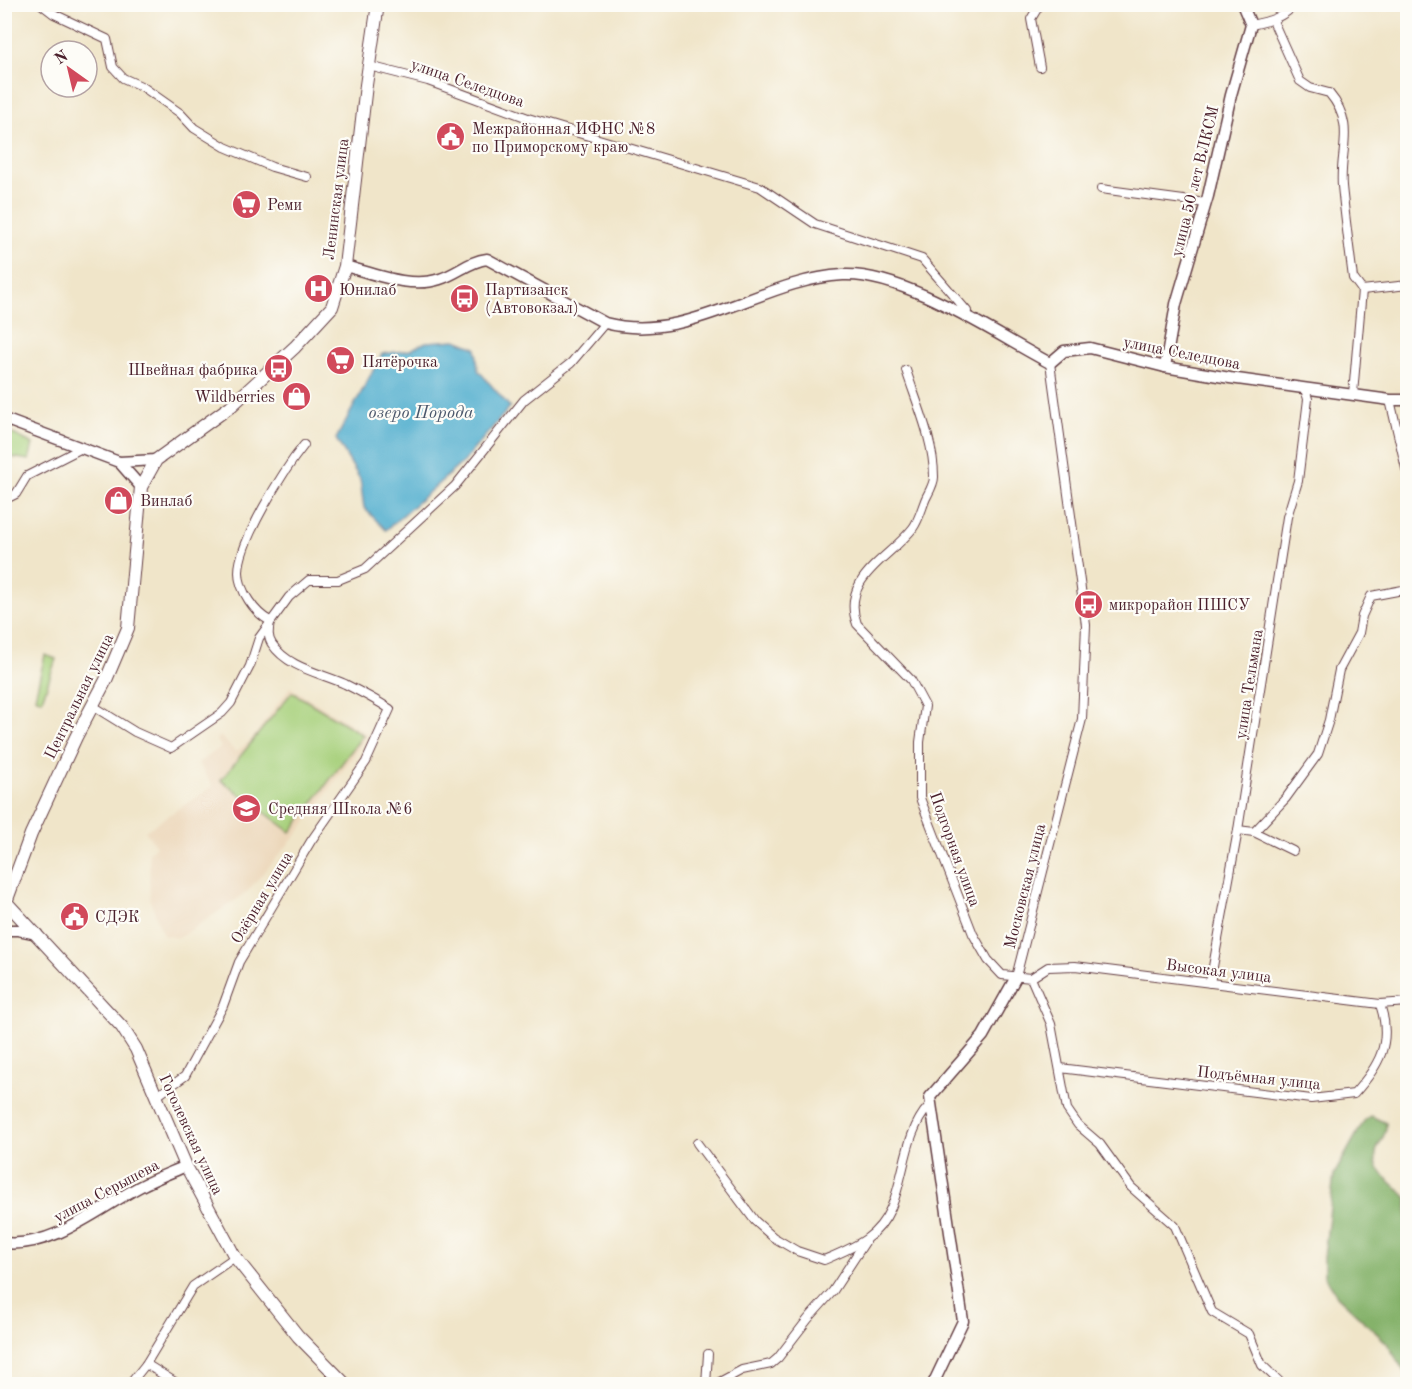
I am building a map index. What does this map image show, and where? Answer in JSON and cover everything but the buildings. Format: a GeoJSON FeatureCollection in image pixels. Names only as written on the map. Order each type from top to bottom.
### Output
{"type":"FeatureCollection","features":[{"type":"Feature","properties":{"kind":"main road","name":"Ленинская улица"},"geometry":{"type":"LineString","coordinates":[[156,460],[231,406],[295,347],[332,307],[345,266],[378,4]]}},
{"type":"Feature","properties":{"kind":"main road","name":"Центральная улица"},"geometry":{"type":"LineString","coordinates":[[5,903],[31,834],[128,628],[141,487],[156,460]]}},
{"type":"Feature","properties":{"kind":"main road","name":"Гоголевская улица"},"geometry":{"type":"LineString","coordinates":[[5,903],[115,1018],[136,1049],[186,1167],[235,1257],[298,1336],[345,1384]]}},
{"type":"Feature","properties":{"kind":"street"},"geometry":{"type":"LineString","coordinates":[[41,4],[54,14],[107,39],[113,67],[123,78],[143,87],[180,113],[194,128],[225,147],[272,167],[307,177]]}},
{"type":"Feature","properties":{"kind":"street"},"geometry":{"type":"LineString","coordinates":[[1040,4],[1030,19],[1040,67]]}},
{"type":"Feature","properties":{"kind":"street"},"geometry":{"type":"LineString","coordinates":[[1242,4],[1251,24],[1273,21],[1286,15],[1296,4]]}},
{"type":"Feature","properties":{"kind":"street"},"geometry":{"type":"LineString","coordinates":[[1273,21],[1300,81],[1310,88],[1329,93],[1342,114],[1346,145],[1342,183],[1353,278],[1362,290],[1353,394]]}},
{"type":"Feature","properties":{"kind":"street","name":"улица 50 лет ВЛКСМ"},"geometry":{"type":"LineString","coordinates":[[1165,367],[1176,304],[1206,203],[1231,95],[1251,24]]}},
{"type":"Feature","properties":{"kind":"street","name":"улица Селедцова"},"geometry":{"type":"LineString","coordinates":[[369,66],[428,81],[528,118],[760,187],[815,224],[922,258],[968,311],[966,318]]}},
{"type":"Feature","properties":{"kind":"street"},"geometry":{"type":"LineString","coordinates":[[1101,189],[1206,203]]}},
{"type":"Feature","properties":{"kind":"street"},"geometry":{"type":"LineString","coordinates":[[345,266],[420,283],[440,279],[472,262],[487,259],[605,323],[626,328],[663,327],[696,319],[794,285],[842,275],[900,283],[1050,363]]}},
{"type":"Feature","properties":{"kind":"street"},"geometry":{"type":"LineString","coordinates":[[1362,290],[1407,285]]}},
{"type":"Feature","properties":{"kind":"street"},"geometry":{"type":"LineString","coordinates":[[93,706],[154,742],[171,748],[222,712],[231,703],[250,666],[259,638],[289,597],[309,580],[338,580],[365,569],[455,486],[524,400],[571,363],[605,323]]}},
{"type":"Feature","properties":{"kind":"street","name":"улица Селедцова"},"geometry":{"type":"LineString","coordinates":[[1050,363],[1064,351],[1090,348],[1165,367],[1305,389],[1390,400],[1407,400]]}},
{"type":"Feature","properties":{"kind":"street","name":"Московская улица"},"geometry":{"type":"LineString","coordinates":[[929,1106],[930,1097],[983,1036],[1016,977],[1076,743],[1082,708],[1086,625],[1050,363]]}},
{"type":"Feature","properties":{"kind":"street","name":"Подгорная улица"},"geometry":{"type":"LineString","coordinates":[[906,370],[928,439],[934,479],[914,527],[886,552],[858,584],[853,597],[852,612],[857,624],[911,680],[919,692],[925,706],[920,742],[919,779],[924,809],[973,934],[988,960],[1002,975],[1016,977]]}},
{"type":"Feature","properties":{"kind":"street","name":"улица Тельмана"},"geometry":{"type":"LineString","coordinates":[[1210,983],[1238,830],[1287,517],[1298,481],[1308,399],[1305,389]]}},
{"type":"Feature","properties":{"kind":"street"},"geometry":{"type":"LineString","coordinates":[[1390,400],[1407,477]]}},
{"type":"Feature","properties":{"kind":"street"},"geometry":{"type":"LineString","coordinates":[[4,419],[119,462],[156,460]]}},
{"type":"Feature","properties":{"kind":"street"},"geometry":{"type":"LineString","coordinates":[[270,621],[256,610],[243,591],[238,574],[242,554],[250,534],[292,461],[304,446]]}},
{"type":"Feature","properties":{"kind":"street"},"geometry":{"type":"LineString","coordinates":[[4,500],[16,494],[27,476],[80,448]]}},
{"type":"Feature","properties":{"kind":"street"},"geometry":{"type":"LineString","coordinates":[[119,462],[141,487]]}},
{"type":"Feature","properties":{"kind":"street"},"geometry":{"type":"LineString","coordinates":[[1254,832],[1286,798],[1318,754],[1329,720],[1339,670],[1359,633],[1362,616],[1371,596],[1407,589]]}},
{"type":"Feature","properties":{"kind":"street","name":"Озёрная улица"},"geometry":{"type":"LineString","coordinates":[[157,1096],[185,1076],[223,1006],[239,962],[310,841],[366,762],[390,709],[343,684],[309,672],[294,663],[271,644],[268,633],[270,621]]}},
{"type":"Feature","properties":{"kind":"street"},"geometry":{"type":"LineString","coordinates":[[1238,830],[1254,832],[1293,851]]}},
{"type":"Feature","properties":{"kind":"street"},"geometry":{"type":"LineString","coordinates":[[4,930],[37,934]]}},
{"type":"Feature","properties":{"kind":"street","name":"Высокая улица"},"geometry":{"type":"LineString","coordinates":[[1031,978],[1048,967],[1075,966],[1380,1004],[1407,1002]]}},
{"type":"Feature","properties":{"kind":"street"},"geometry":{"type":"LineString","coordinates":[[1016,977],[1031,978],[1051,1024],[1067,1109],[1077,1125],[1100,1144],[1131,1187],[1175,1226],[1212,1312],[1249,1334],[1262,1365],[1282,1384]]}},
{"type":"Feature","properties":{"kind":"street","name":"Подъёмная улица"},"geometry":{"type":"LineString","coordinates":[[1060,1068],[1311,1099],[1354,1094],[1374,1072],[1385,1044],[1385,1018],[1380,1004]]}},
{"type":"Feature","properties":{"kind":"street"},"geometry":{"type":"LineString","coordinates":[[716,1384],[742,1370],[771,1364],[833,1291],[847,1266],[880,1223],[892,1203],[908,1143],[916,1124],[929,1106]]}},
{"type":"Feature","properties":{"kind":"street"},"geometry":{"type":"LineString","coordinates":[[929,1106],[963,1321],[933,1384]]}},
{"type":"Feature","properties":{"kind":"street"},"geometry":{"type":"LineString","coordinates":[[697,1143],[755,1221],[772,1238],[797,1251],[824,1260],[867,1238]]}},
{"type":"Feature","properties":{"kind":"street","name":"улица Серышева"},"geometry":{"type":"LineString","coordinates":[[4,1242],[19,1244],[53,1235],[142,1185],[186,1167]]}},
{"type":"Feature","properties":{"kind":"street"},"geometry":{"type":"LineString","coordinates":[[130,1384],[146,1364],[193,1286],[235,1257]]}},
{"type":"Feature","properties":{"kind":"street"},"geometry":{"type":"LineString","coordinates":[[706,1384],[708,1354]]}},
{"type":"Feature","properties":{"kind":"street"},"geometry":{"type":"LineString","coordinates":[[146,1364],[178,1384]]}},
{"type":"Feature","properties":{"kind":"shaded area","name":"Средняя Школа №6"},"geometry":{"type":"Polygon","coordinates":[[[290,687],[368,735],[299,832],[246,893],[179,938],[163,935],[150,900],[149,853],[156,846],[145,831],[213,786],[198,763],[221,747],[216,739],[220,736],[236,752],[251,740],[290,687]]]}},
{"type":"Feature","properties":{"kind":"green space"},"geometry":{"type":"Polygon","coordinates":[[[5,430],[33,444],[29,460],[5,456],[5,430]]]}},
{"type":"Feature","properties":{"kind":"green space"},"geometry":{"type":"Polygon","coordinates":[[[45,655],[56,659],[42,700],[35,697],[45,655]]]}},
{"type":"Feature","properties":{"kind":"green space"},"geometry":{"type":"Polygon","coordinates":[[[292,692],[363,735],[291,832],[221,780],[292,692]]]}},
{"type":"Feature","properties":{"kind":"green space"},"geometry":{"type":"Polygon","coordinates":[[[1371,1116],[1386,1123],[1385,1133],[1377,1149],[1377,1164],[1385,1176],[1407,1198],[1407,1376],[1387,1343],[1337,1296],[1324,1276],[1324,1257],[1334,1175],[1364,1121],[1371,1116]]]}},
{"type":"Feature","properties":{"kind":"water","name":"озеро Порода"},"geometry":{"type":"Polygon","coordinates":[[[456,340],[476,348],[478,370],[510,407],[463,462],[386,530],[364,508],[360,479],[336,439],[382,354],[410,350],[426,342],[456,340]]]}},
{"type":"Feature","properties":{"kind":"place","name":"Межрайонная ИФНС №8 по Приморскому краю"},"geometry":{"type":"Point","coordinates":[451,137]}},
{"type":"Feature","properties":{"kind":"place","name":"Реми"},"geometry":{"type":"Point","coordinates":[246,204]}},
{"type":"Feature","properties":{"kind":"place","name":"Юнилаб"},"geometry":{"type":"Point","coordinates":[318,289]}},
{"type":"Feature","properties":{"kind":"place","name":"Партизанск (Автовокзал)"},"geometry":{"type":"Point","coordinates":[464,298]}},
{"type":"Feature","properties":{"kind":"place","name":"Пятёрочка"},"geometry":{"type":"Point","coordinates":[341,361]}},
{"type":"Feature","properties":{"kind":"place","name":"Швейная фабрика"},"geometry":{"type":"Point","coordinates":[279,369]}},
{"type":"Feature","properties":{"kind":"place","name":"Wildberries"},"geometry":{"type":"Point","coordinates":[296,396]}},
{"type":"Feature","properties":{"kind":"place","name":"Винлаб"},"geometry":{"type":"Point","coordinates":[119,500]}},
{"type":"Feature","properties":{"kind":"place","name":"микрорайон ПШСУ"},"geometry":{"type":"Point","coordinates":[1088,604]}},
{"type":"Feature","properties":{"kind":"place","name":"Средняя Школа №6"},"geometry":{"type":"Point","coordinates":[247,808]}},
{"type":"Feature","properties":{"kind":"place","name":"СДЭК"},"geometry":{"type":"Point","coordinates":[74,916]}}]}
